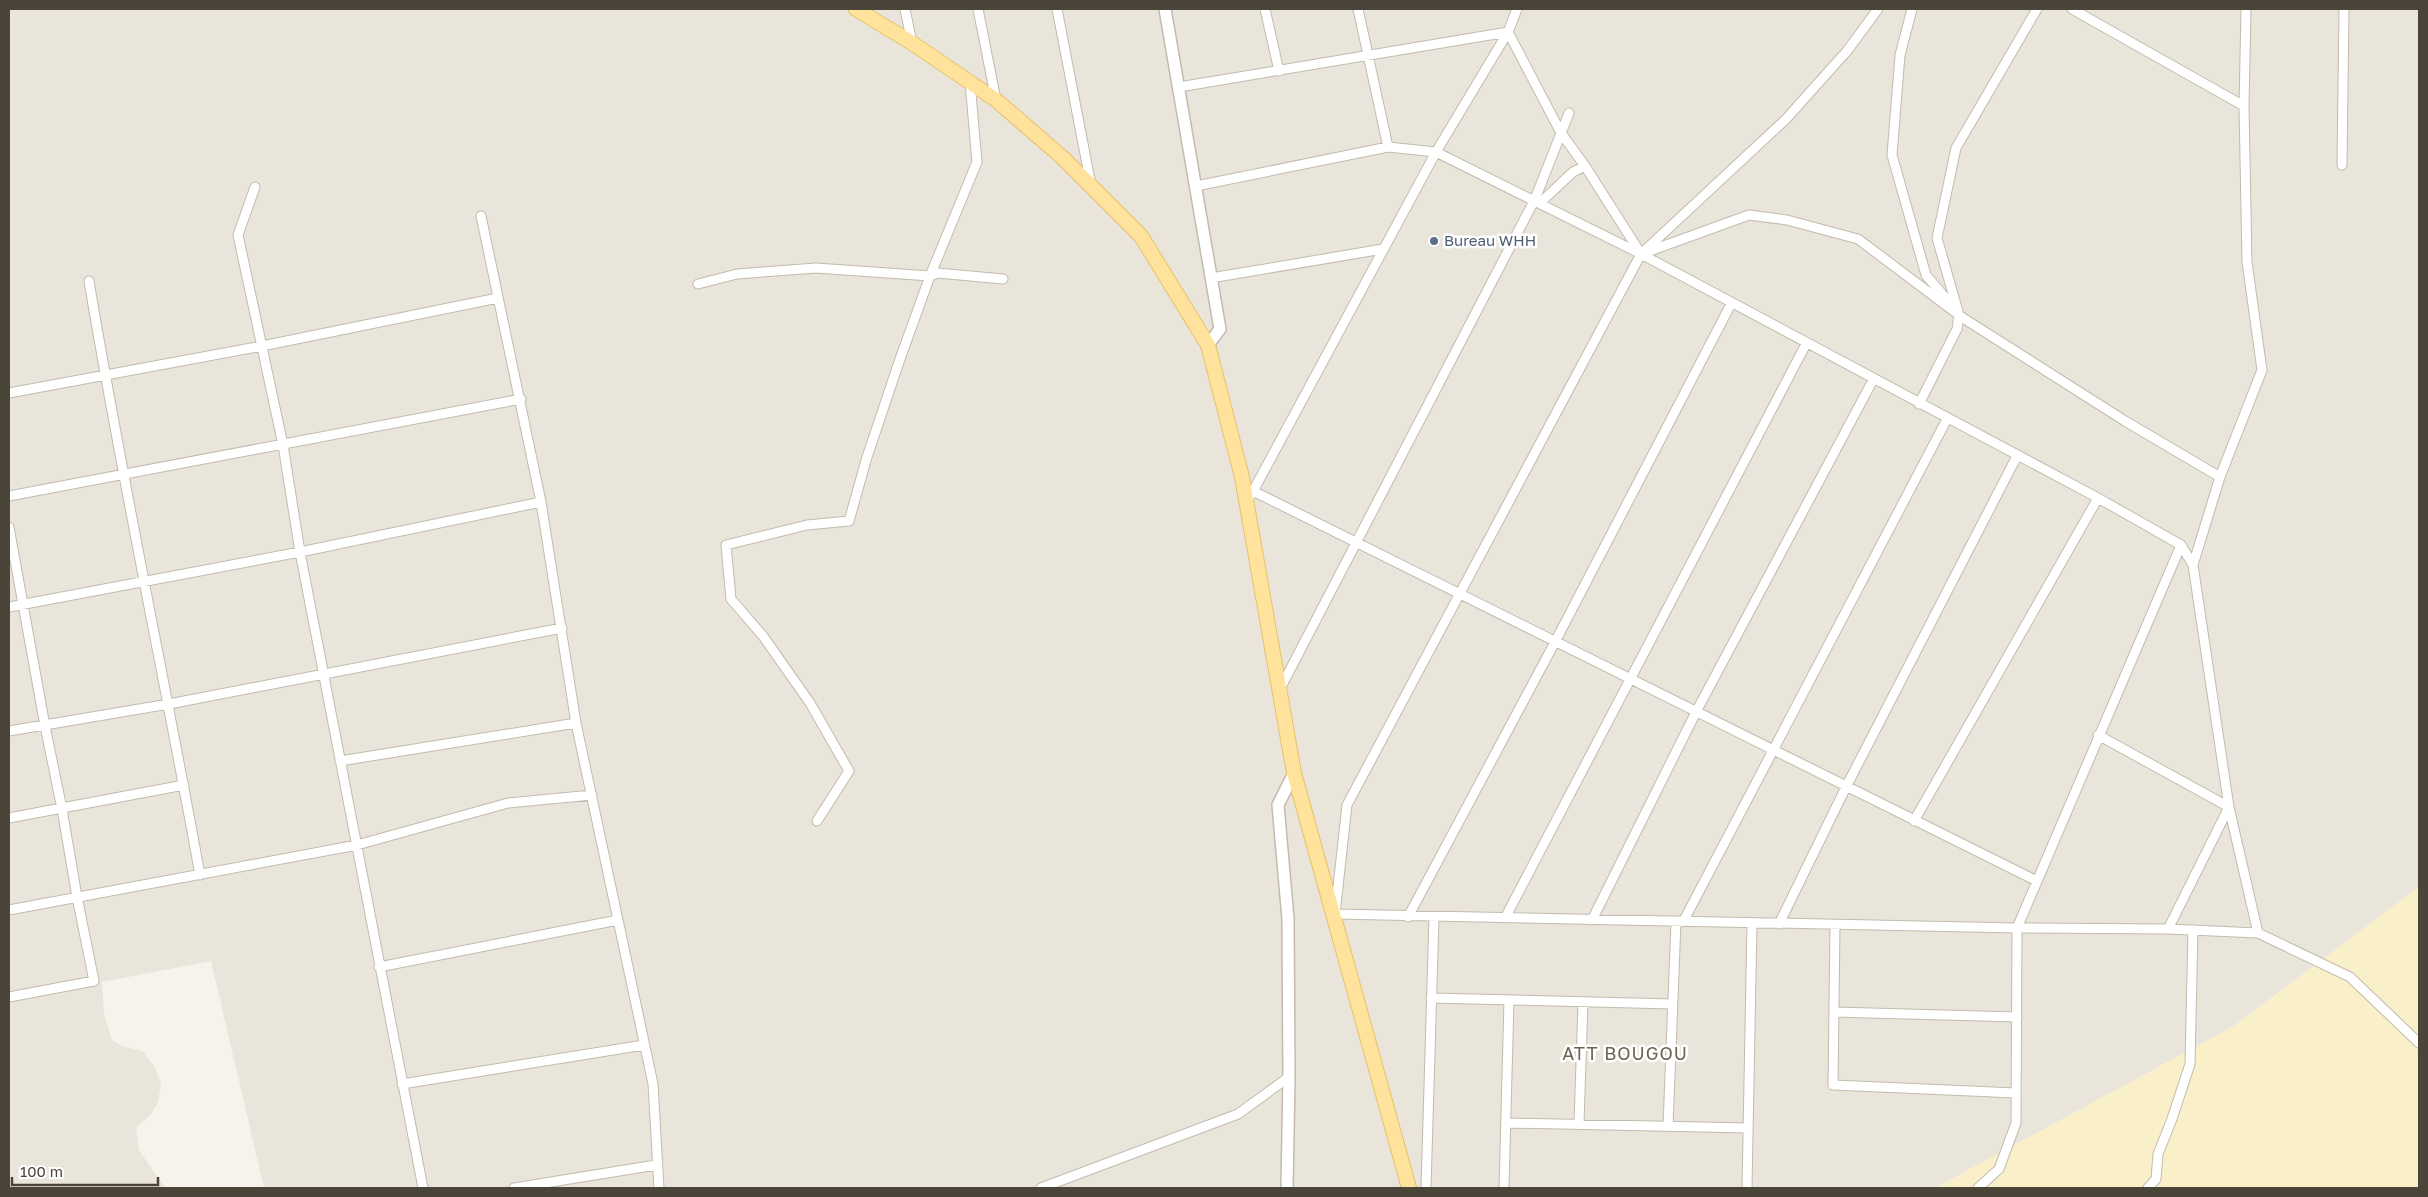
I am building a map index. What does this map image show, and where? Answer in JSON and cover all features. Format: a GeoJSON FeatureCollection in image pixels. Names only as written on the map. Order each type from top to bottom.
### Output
{"type":"FeatureCollection","features":[{"type":"Feature","properties":{"kind":"main road"},"geometry":{"type":"LineString","coordinates":[[856,9],[912,43],[996,100],[1063,158],[1141,236],[1208,345],[1242,477],[1294,773],[1335,914],[1409,1188]]}},
{"type":"Feature","properties":{"kind":"street"},"geometry":{"type":"LineString","coordinates":[[905,9],[912,43]]}},
{"type":"Feature","properties":{"kind":"street"},"geometry":{"type":"LineString","coordinates":[[978,9],[996,100]]}},
{"type":"Feature","properties":{"kind":"street"},"geometry":{"type":"LineString","coordinates":[[1057,9],[1091,185]]}},
{"type":"Feature","properties":{"kind":"street"},"geometry":{"type":"LineString","coordinates":[[1165,9],[1220,330],[1208,345]]}},
{"type":"Feature","properties":{"kind":"street"},"geometry":{"type":"LineString","coordinates":[[1265,9],[1279,71]]}},
{"type":"Feature","properties":{"kind":"street"},"geometry":{"type":"LineString","coordinates":[[1358,9],[1388,147]]}},
{"type":"Feature","properties":{"kind":"street"},"geometry":{"type":"LineString","coordinates":[[1247,504],[1382,249],[1436,152],[1508,32],[1517,9]]}},
{"type":"Feature","properties":{"kind":"street"},"geometry":{"type":"LineString","coordinates":[[1878,9],[1847,51],[1786,119],[1641,254],[1347,805],[1335,914],[1779,924],[2168,929],[2258,933],[2350,977],[2419,1043]]}},
{"type":"Feature","properties":{"kind":"street"},"geometry":{"type":"LineString","coordinates":[[1912,9],[1900,55],[1892,155],[1926,275],[1959,315]]}},
{"type":"Feature","properties":{"kind":"street"},"geometry":{"type":"LineString","coordinates":[[1919,404],[1957,329],[1959,315],[1937,238],[1956,148],[2037,9]]}},
{"type":"Feature","properties":{"kind":"street"},"geometry":{"type":"LineString","coordinates":[[2072,9],[2244,106]]}},
{"type":"Feature","properties":{"kind":"street"},"geometry":{"type":"LineString","coordinates":[[2193,565],[2220,477],[2262,370],[2247,262],[2244,106],[2246,9]]}},
{"type":"Feature","properties":{"kind":"street"},"geometry":{"type":"LineString","coordinates":[[2342,165],[2344,9]]}},
{"type":"Feature","properties":{"kind":"street"},"geometry":{"type":"LineString","coordinates":[[1179,87],[1368,57],[1508,32]]}},
{"type":"Feature","properties":{"kind":"street"},"geometry":{"type":"LineString","coordinates":[[1508,32],[1561,132],[1641,254]]}},
{"type":"Feature","properties":{"kind":"street"},"geometry":{"type":"LineString","coordinates":[[817,821],[849,771],[810,702],[763,636],[731,599],[726,545],[807,525],[849,521],[883,407],[930,276],[978,162],[970,82]]}},
{"type":"Feature","properties":{"kind":"street"},"geometry":{"type":"LineString","coordinates":[[1280,690],[1355,543],[1538,201],[1569,113]]}},
{"type":"Feature","properties":{"kind":"street"},"geometry":{"type":"LineString","coordinates":[[1196,186],[1388,147],[1436,152],[1538,201],[1641,254],[1873,380],[2098,498],[2181,545],[2193,565],[2229,807],[2258,933]]}},
{"type":"Feature","properties":{"kind":"street"},"geometry":{"type":"LineString","coordinates":[[1538,201],[1573,172],[1585,166]]}},
{"type":"Feature","properties":{"kind":"street"},"geometry":{"type":"LineString","coordinates":[[255,187],[238,235],[283,445],[300,552],[325,673],[379,967],[423,1188]]}},
{"type":"Feature","properties":{"kind":"street"},"geometry":{"type":"LineString","coordinates":[[1641,254],[1748,215],[1787,220],[1858,239],[1959,315],[2125,421],[2220,477]]}},
{"type":"Feature","properties":{"kind":"street"},"geometry":{"type":"LineString","coordinates":[[481,216],[521,399],[541,502],[576,723],[653,1084],[656,1166],[659,1188]]}},
{"type":"Feature","properties":{"kind":"street"},"geometry":{"type":"LineString","coordinates":[[1211,278],[1382,249]]}},
{"type":"Feature","properties":{"kind":"street"},"geometry":{"type":"LineString","coordinates":[[698,284],[737,274],[816,268],[930,276],[938,273],[1002,279]]}},
{"type":"Feature","properties":{"kind":"street"},"geometry":{"type":"LineString","coordinates":[[89,281],[123,475],[169,704],[200,875]]}},
{"type":"Feature","properties":{"kind":"street"},"geometry":{"type":"LineString","coordinates":[[9,393],[262,346],[498,298]]}},
{"type":"Feature","properties":{"kind":"street"},"geometry":{"type":"LineString","coordinates":[[1408,917],[1555,642],[1731,304]]}},
{"type":"Feature","properties":{"kind":"street"},"geometry":{"type":"LineString","coordinates":[[1505,918],[1806,344]]}},
{"type":"Feature","properties":{"kind":"street"},"geometry":{"type":"LineString","coordinates":[[1592,920],[1696,712],[1873,380]]}},
{"type":"Feature","properties":{"kind":"street"},"geometry":{"type":"LineString","coordinates":[[9,496],[521,399]]}},
{"type":"Feature","properties":{"kind":"street"},"geometry":{"type":"LineString","coordinates":[[1668,1126],[1672,1004],[1680,922],[1773,751],[1947,419]]}},
{"type":"Feature","properties":{"kind":"street"},"geometry":{"type":"LineString","coordinates":[[1779,924],[1846,787],[2017,456]]}},
{"type":"Feature","properties":{"kind":"street"},"geometry":{"type":"LineString","coordinates":[[1253,491],[2037,881]]}},
{"type":"Feature","properties":{"kind":"street"},"geometry":{"type":"LineString","coordinates":[[1914,821],[2098,498]]}},
{"type":"Feature","properties":{"kind":"street"},"geometry":{"type":"LineString","coordinates":[[9,607],[300,552],[541,502]]}},
{"type":"Feature","properties":{"kind":"street"},"geometry":{"type":"LineString","coordinates":[[9,527],[94,981],[9,997]]}},
{"type":"Feature","properties":{"kind":"street"},"geometry":{"type":"LineString","coordinates":[[1978,1188],[1999,1169],[2016,1123],[2017,928],[2098,735],[2181,545]]}},
{"type":"Feature","properties":{"kind":"street"},"geometry":{"type":"LineString","coordinates":[[9,731],[169,704],[562,628]]}},
{"type":"Feature","properties":{"kind":"street"},"geometry":{"type":"LineString","coordinates":[[340,761],[576,723]]}},
{"type":"Feature","properties":{"kind":"street"},"geometry":{"type":"LineString","coordinates":[[2098,735],[2229,807]]}},
{"type":"Feature","properties":{"kind":"street"},"geometry":{"type":"LineString","coordinates":[[1287,1188],[1289,1077],[1288,919],[1278,805],[1294,773]]}},
{"type":"Feature","properties":{"kind":"street"},"geometry":{"type":"LineString","coordinates":[[9,818],[184,785]]}},
{"type":"Feature","properties":{"kind":"street"},"geometry":{"type":"LineString","coordinates":[[9,910],[358,845],[508,803],[592,795]]}},
{"type":"Feature","properties":{"kind":"street"},"geometry":{"type":"LineString","coordinates":[[2168,929],[2229,807]]}},
{"type":"Feature","properties":{"kind":"street"},"geometry":{"type":"LineString","coordinates":[[1426,1188],[1434,917]]}},
{"type":"Feature","properties":{"kind":"street"},"geometry":{"type":"LineString","coordinates":[[379,967],[618,920]]}},
{"type":"Feature","properties":{"kind":"street"},"geometry":{"type":"LineString","coordinates":[[1748,1188],[1752,923]]}},
{"type":"Feature","properties":{"kind":"street"},"geometry":{"type":"LineString","coordinates":[[1836,925],[1833,1085],[2016,1093]]}},
{"type":"Feature","properties":{"kind":"street"},"geometry":{"type":"LineString","coordinates":[[2148,1188],[2156,1179],[2158,1154],[2190,1064],[2193,930]]}},
{"type":"Feature","properties":{"kind":"street"},"geometry":{"type":"LineString","coordinates":[[1431,998],[1672,1004]]}},
{"type":"Feature","properties":{"kind":"street"},"geometry":{"type":"LineString","coordinates":[[1504,1188],[1509,1000]]}},
{"type":"Feature","properties":{"kind":"street"},"geometry":{"type":"LineString","coordinates":[[1579,1123],[1583,1002]]}},
{"type":"Feature","properties":{"kind":"street"},"geometry":{"type":"LineString","coordinates":[[1834,1012],[2017,1017]]}},
{"type":"Feature","properties":{"kind":"street"},"geometry":{"type":"LineString","coordinates":[[402,1084],[644,1045]]}},
{"type":"Feature","properties":{"kind":"street"},"geometry":{"type":"LineString","coordinates":[[1041,1188],[1238,1114],[1289,1077]]}},
{"type":"Feature","properties":{"kind":"street"},"geometry":{"type":"LineString","coordinates":[[1506,1123],[1579,1123],[1748,1128]]}},
{"type":"Feature","properties":{"kind":"street"},"geometry":{"type":"LineString","coordinates":[[514,1188],[656,1166]]}},
{"type":"Feature","properties":{"kind":"shaded area"},"geometry":{"type":"Polygon","coordinates":[[[9,9],[2419,9],[2419,887],[2234,1026],[1935,1188],[264,1188],[211,961],[102,982],[104,1014],[112,1040],[122,1046],[143,1051],[155,1068],[161,1083],[158,1102],[151,1114],[136,1128],[139,1150],[165,1188],[9,1188],[9,9]]]}},
{"type":"Feature","properties":{"kind":"sand"},"geometry":{"type":"Polygon","coordinates":[[[2419,887],[2419,1188],[1935,1188],[2234,1026],[2419,887]]]}},
{"type":"Feature","properties":{"kind":"place","name":"Bureau WHH"},"geometry":{"type":"Point","coordinates":[1434,241]}},
{"type":"Feature","properties":{"kind":"district","name":"ATT BOUGOU"},"geometry":{"type":"Point","coordinates":[1625,1054]}}]}
